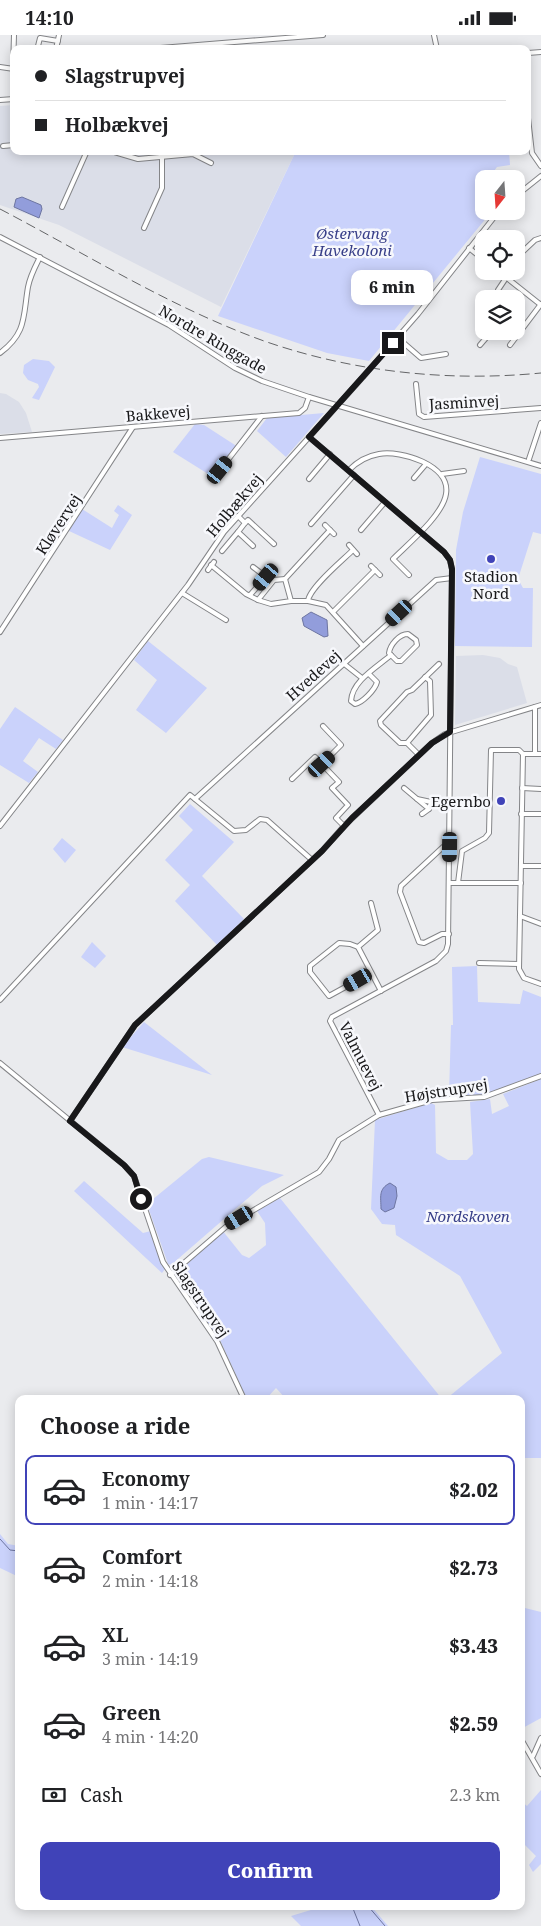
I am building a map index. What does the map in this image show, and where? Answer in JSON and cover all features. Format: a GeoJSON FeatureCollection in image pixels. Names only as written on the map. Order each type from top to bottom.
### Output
{"type":"FeatureCollection","features":[{"type":"Feature","properties":{"kind":"street"},"geometry":{"type":"LineString","coordinates":[[57,45],[59,35]]}},
{"type":"Feature","properties":{"kind":"street"},"geometry":{"type":"LineString","coordinates":[[203,45],[323,35]]}},
{"type":"Feature","properties":{"kind":"street"},"geometry":{"type":"LineString","coordinates":[[38,45],[40,38],[58,41]]}},
{"type":"Feature","properties":{"kind":"street"},"geometry":{"type":"LineString","coordinates":[[531,144],[532,153],[541,166]]}},
{"type":"Feature","properties":{"kind":"street"},"geometry":{"type":"LineString","coordinates":[[3,146],[10,145]]}},
{"type":"Feature","properties":{"kind":"street"},"geometry":{"type":"LineString","coordinates":[[62,207],[86,155]]}},
{"type":"Feature","properties":{"kind":"street"},"geometry":{"type":"LineString","coordinates":[[121,155],[129,158],[183,155]]}},
{"type":"Feature","properties":{"kind":"street"},"geometry":{"type":"LineString","coordinates":[[195,155],[211,163]]}},
{"type":"Feature","properties":{"kind":"street"},"geometry":{"type":"LineString","coordinates":[[144,229],[162,188],[162,157]]}},
{"type":"Feature","properties":{"kind":"street"},"geometry":{"type":"LineString","coordinates":[[525,189],[541,176]]}},
{"type":"Feature","properties":{"kind":"street","name":"Holbækvej"},"geometry":{"type":"LineString","coordinates":[[0,826],[182,593],[218,540],[398,338],[492,220]]}},
{"type":"Feature","properties":{"kind":"street","name":"Nordre Ringgade"},"geometry":{"type":"LineString","coordinates":[[0,237],[169,325],[248,375],[309,397],[541,466]]}},
{"type":"Feature","properties":{"kind":"street"},"geometry":{"type":"LineString","coordinates":[[525,249],[535,240],[541,238]]}},
{"type":"Feature","properties":{"kind":"street"},"geometry":{"type":"LineString","coordinates":[[469,248],[475,253]]}},
{"type":"Feature","properties":{"kind":"street"},"geometry":{"type":"LineString","coordinates":[[0,353],[14,341],[23,324],[30,277],[40,257]]}},
{"type":"Feature","properties":{"kind":"street"},"geometry":{"type":"LineString","coordinates":[[509,280],[541,305],[525,326]]}},
{"type":"Feature","properties":{"kind":"street"},"geometry":{"type":"LineString","coordinates":[[398,338],[421,358],[446,354]]}},
{"type":"Feature","properties":{"kind":"street"},"geometry":{"type":"LineString","coordinates":[[480,345],[484,340]]}},
{"type":"Feature","properties":{"kind":"street"},"geometry":{"type":"LineString","coordinates":[[510,345],[514,340]]}},
{"type":"Feature","properties":{"kind":"street","name":"Jasminvej"},"geometry":{"type":"LineString","coordinates":[[416,384],[419,414],[424,417],[541,408]]}},
{"type":"Feature","properties":{"kind":"street","name":"Bakkevej"},"geometry":{"type":"LineString","coordinates":[[0,437],[298,413],[305,408],[309,397]]}},
{"type":"Feature","properties":{"kind":"street"},"geometry":{"type":"LineString","coordinates":[[220,470],[262,416]]}},
{"type":"Feature","properties":{"kind":"street"},"geometry":{"type":"LineString","coordinates":[[529,459],[541,423]]}},
{"type":"Feature","properties":{"kind":"street","name":"Kløvervej"},"geometry":{"type":"LineString","coordinates":[[0,632],[133,427]]}},
{"type":"Feature","properties":{"kind":"street","name":"Valmuevej"},"geometry":{"type":"LineString","coordinates":[[309,437],[447,556],[451,564],[450,883],[448,944],[442,957],[332,1017],[330,1021],[379,1115]]}},
{"type":"Feature","properties":{"kind":"street"},"geometry":{"type":"LineString","coordinates":[[309,479],[330,454]]}},
{"type":"Feature","properties":{"kind":"street"},"geometry":{"type":"LineString","coordinates":[[349,470],[362,460],[378,454],[400,455],[426,464],[442,474],[447,486],[445,500],[420,532],[392,558],[409,575]]}},
{"type":"Feature","properties":{"kind":"street"},"geometry":{"type":"LineString","coordinates":[[414,478],[426,464]]}},
{"type":"Feature","properties":{"kind":"street"},"geometry":{"type":"LineString","coordinates":[[442,474],[464,471]]}},
{"type":"Feature","properties":{"kind":"street"},"geometry":{"type":"LineString","coordinates":[[311,524],[354,475]]}},
{"type":"Feature","properties":{"kind":"street"},"geometry":{"type":"LineString","coordinates":[[361,530],[385,502]]}},
{"type":"Feature","properties":{"kind":"street"},"geometry":{"type":"LineString","coordinates":[[238,517],[245,523]]}},
{"type":"Feature","properties":{"kind":"street"},"geometry":{"type":"LineString","coordinates":[[222,551],[248,520],[274,544]]}},
{"type":"Feature","properties":{"kind":"street"},"geometry":{"type":"LineString","coordinates":[[258,599],[274,580],[285,579],[332,532],[325,525]]}},
{"type":"Feature","properties":{"kind":"street"},"geometry":{"type":"LineString","coordinates":[[238,532],[253,546]]}},
{"type":"Feature","properties":{"kind":"street"},"geometry":{"type":"LineString","coordinates":[[308,601],[310,593],[316,586],[355,552],[349,545]]}},
{"type":"Feature","properties":{"kind":"street"},"geometry":{"type":"LineString","coordinates":[[208,570],[213,563],[246,594],[271,604],[291,601],[308,601],[323,604],[333,612],[337,620],[363,645]]}},
{"type":"Feature","properties":{"kind":"street"},"geometry":{"type":"LineString","coordinates":[[371,566],[380,575]]}},
{"type":"Feature","properties":{"kind":"street"},"geometry":{"type":"LineString","coordinates":[[250,595],[266,577],[253,567]]}},
{"type":"Feature","properties":{"kind":"street"},"geometry":{"type":"LineString","coordinates":[[333,612],[375,570]]}},
{"type":"Feature","properties":{"kind":"street","name":"Hvedevej"},"geometry":{"type":"LineString","coordinates":[[195,799],[436,580],[452,577]]}},
{"type":"Feature","properties":{"kind":"street"},"geometry":{"type":"LineString","coordinates":[[285,579],[291,601]]}},
{"type":"Feature","properties":{"kind":"street"},"geometry":{"type":"LineString","coordinates":[[182,593],[226,620]]}},
{"type":"Feature","properties":{"kind":"street"},"geometry":{"type":"LineString","coordinates":[[369,674],[377,682],[376,687],[359,703],[354,704],[351,701],[352,697],[362,678],[391,655],[391,647],[403,635],[408,634],[417,641],[416,647],[402,661],[396,661],[391,655]]}},
{"type":"Feature","properties":{"kind":"street"},"geometry":{"type":"LineString","coordinates":[[343,663],[362,678]]}},
{"type":"Feature","properties":{"kind":"street"},"geometry":{"type":"LineString","coordinates":[[419,755],[407,743],[400,743],[381,725],[380,719],[439,664]]}},
{"type":"Feature","properties":{"kind":"street"},"geometry":{"type":"LineString","coordinates":[[407,743],[431,715],[430,681],[425,677]]}},
{"type":"Feature","properties":{"kind":"street"},"geometry":{"type":"LineString","coordinates":[[70,1121],[135,1025],[312,860],[344,826],[437,739],[450,732],[541,705]]}},
{"type":"Feature","properties":{"kind":"street"},"geometry":{"type":"LineString","coordinates":[[535,707],[535,754]]}},
{"type":"Feature","properties":{"kind":"street"},"geometry":{"type":"LineString","coordinates":[[322,726],[341,745],[322,764]]}},
{"type":"Feature","properties":{"kind":"street"},"geometry":{"type":"LineString","coordinates":[[458,883],[462,851],[486,838],[489,833],[490,750],[541,754]]}},
{"type":"Feature","properties":{"kind":"street"},"geometry":{"type":"LineString","coordinates":[[523,754],[519,964],[522,976],[541,984]]}},
{"type":"Feature","properties":{"kind":"street"},"geometry":{"type":"LineString","coordinates":[[292,779],[315,757],[339,782],[332,788],[348,805],[336,817],[344,826]]}},
{"type":"Feature","properties":{"kind":"street"},"geometry":{"type":"LineString","coordinates":[[404,788],[415,799],[431,802],[429,809],[422,814]]}},
{"type":"Feature","properties":{"kind":"street"},"geometry":{"type":"LineString","coordinates":[[522,788],[541,789]]}},
{"type":"Feature","properties":{"kind":"street"},"geometry":{"type":"LineString","coordinates":[[0,1000],[190,795],[234,831],[246,830],[260,819],[267,820],[312,860]]}},
{"type":"Feature","properties":{"kind":"street"},"geometry":{"type":"LineString","coordinates":[[521,814],[541,814]]}},
{"type":"Feature","properties":{"kind":"street"},"geometry":{"type":"LineString","coordinates":[[449,934],[442,934],[424,943],[419,941],[400,891],[402,882],[443,847],[450,847]]}},
{"type":"Feature","properties":{"kind":"street"},"geometry":{"type":"LineString","coordinates":[[521,866],[541,866]]}},
{"type":"Feature","properties":{"kind":"street"},"geometry":{"type":"LineString","coordinates":[[450,883],[521,883]]}},
{"type":"Feature","properties":{"kind":"street"},"geometry":{"type":"LineString","coordinates":[[358,947],[378,930],[371,903]]}},
{"type":"Feature","properties":{"kind":"street"},"geometry":{"type":"LineString","coordinates":[[520,916],[541,924]]}},
{"type":"Feature","properties":{"kind":"street"},"geometry":{"type":"LineString","coordinates":[[371,973],[329,996],[310,972],[310,966],[339,943],[350,944],[358,947],[381,991]]}},
{"type":"Feature","properties":{"kind":"street"},"geometry":{"type":"LineString","coordinates":[[479,963],[519,964]]}},
{"type":"Feature","properties":{"kind":"street","name":"Slagstrupvej"},"geometry":{"type":"LineString","coordinates":[[0,1063],[124,1165],[134,1176],[163,1262],[170,1275],[213,1334],[242,1395]]}},
{"type":"Feature","properties":{"kind":"street","name":"Højstrupvej"},"geometry":{"type":"LineString","coordinates":[[170,1275],[228,1225],[318,1172],[339,1140],[379,1115],[432,1100],[484,1097],[541,1077]]}},
{"type":"Feature","properties":{"kind":"street"},"geometry":{"type":"LineString","coordinates":[[533,1756],[541,1737]]}},
{"type":"Feature","properties":{"kind":"street"},"geometry":{"type":"LineString","coordinates":[[525,1745],[533,1756],[541,1774]]}},
{"type":"Feature","properties":{"kind":"shaded area"},"geometry":{"type":"Polygon","coordinates":[[[10,105],[10,155],[294,155],[221,307],[59,225],[0,205],[0,106],[10,105]]]}},
{"type":"Feature","properties":{"kind":"shaded area"},"geometry":{"type":"Polygon","coordinates":[[[22,197],[41,205],[42,209],[39,218],[14,207],[16,199],[22,197]]]}},
{"type":"Feature","properties":{"kind":"shaded area"},"geometry":{"type":"Polygon","coordinates":[[[0,393],[6,394],[19,402],[26,413],[32,432],[0,434],[0,393]]]}},
{"type":"Feature","properties":{"kind":"shaded area"},"geometry":{"type":"Polygon","coordinates":[[[311,612],[327,620],[328,636],[324,637],[304,626],[302,618],[311,612]]]}},
{"type":"Feature","properties":{"kind":"shaded area"},"geometry":{"type":"Polygon","coordinates":[[[483,655],[500,658],[508,664],[517,667],[527,703],[455,725],[456,656],[483,655]]]}},
{"type":"Feature","properties":{"kind":"shaded area"},"geometry":{"type":"Polygon","coordinates":[[[390,1183],[396,1187],[397,1196],[394,1208],[385,1212],[381,1209],[381,1194],[386,1185],[390,1183]]]}},
{"type":"Feature","properties":{"kind":"green space","name":"Østervang Havekoloni"},"geometry":{"type":"Polygon","coordinates":[[[294,155],[509,155],[510,165],[497,167],[495,170],[475,170],[475,220],[485,220],[369,361],[327,353],[218,316],[294,155]]]}},
{"type":"Feature","properties":{"kind":"green space"},"geometry":{"type":"Polygon","coordinates":[[[33,359],[49,361],[55,367],[39,400],[32,398],[39,387],[38,384],[28,380],[23,373],[24,365],[33,359]]]}},
{"type":"Feature","properties":{"kind":"green space"},"geometry":{"type":"Polygon","coordinates":[[[324,413],[286,457],[257,431],[267,418],[324,413]]]}},
{"type":"Feature","properties":{"kind":"green space"},"geometry":{"type":"Polygon","coordinates":[[[195,424],[204,425],[238,447],[213,477],[173,452],[195,424]]]}},
{"type":"Feature","properties":{"kind":"green space","name":"Stadion Nord"},"geometry":{"type":"Polygon","coordinates":[[[480,457],[541,474],[541,534],[533,532],[518,579],[523,588],[533,588],[532,647],[455,646],[456,550],[463,512],[480,457]]]}},
{"type":"Feature","properties":{"kind":"green space"},"geometry":{"type":"Polygon","coordinates":[[[118,505],[132,515],[110,550],[69,531],[82,509],[112,528],[119,515],[114,511],[118,505]]]}},
{"type":"Feature","properties":{"kind":"green space"},"geometry":{"type":"Polygon","coordinates":[[[148,641],[207,688],[166,733],[136,710],[157,680],[134,660],[148,641]]]}},
{"type":"Feature","properties":{"kind":"green space"},"geometry":{"type":"Polygon","coordinates":[[[15,707],[63,740],[56,749],[39,738],[23,761],[38,772],[29,783],[0,765],[0,729],[15,707]]]}},
{"type":"Feature","properties":{"kind":"green space"},"geometry":{"type":"Polygon","coordinates":[[[190,804],[234,842],[202,876],[244,919],[217,945],[175,901],[190,885],[165,860],[193,830],[179,816],[190,804]]]}},
{"type":"Feature","properties":{"kind":"green space"},"geometry":{"type":"Polygon","coordinates":[[[62,838],[76,850],[65,863],[53,849],[62,838]]]}},
{"type":"Feature","properties":{"kind":"green space"},"geometry":{"type":"Polygon","coordinates":[[[92,942],[106,956],[95,968],[81,957],[92,942]]]}},
{"type":"Feature","properties":{"kind":"green space"},"geometry":{"type":"Polygon","coordinates":[[[477,966],[478,1002],[520,1004],[523,990],[541,997],[541,1075],[480,1096],[449,1096],[451,1025],[453,1025],[452,967],[477,966]]]}},
{"type":"Feature","properties":{"kind":"green space"},"geometry":{"type":"Polygon","coordinates":[[[144,1022],[212,1075],[122,1047],[144,1022]]]}},
{"type":"Feature","properties":{"kind":"green space","name":"Nordskoven"},"geometry":{"type":"Polygon","coordinates":[[[541,1079],[541,1458],[525,1458],[525,1395],[451,1395],[502,1353],[460,1276],[396,1235],[395,1225],[382,1224],[371,1209],[375,1120],[431,1103],[435,1105],[436,1153],[448,1160],[467,1160],[473,1154],[470,1102],[490,1099],[492,1114],[509,1106],[503,1094],[541,1079]]]}},
{"type":"Feature","properties":{"kind":"green space"},"geometry":{"type":"Polygon","coordinates":[[[209,1157],[284,1175],[262,1186],[171,1265],[168,1264],[147,1204],[202,1159],[209,1157]]]}},
{"type":"Feature","properties":{"kind":"green space"},"geometry":{"type":"Polygon","coordinates":[[[84,1181],[143,1233],[151,1231],[165,1269],[162,1273],[74,1191],[84,1181]]]}},
{"type":"Feature","properties":{"kind":"green space"},"geometry":{"type":"Polygon","coordinates":[[[280,1198],[439,1395],[282,1395],[276,1388],[270,1395],[245,1395],[220,1340],[175,1276],[222,1230],[242,1255],[249,1258],[266,1245],[265,1223],[257,1211],[280,1198]]]}},
{"type":"Feature","properties":{"kind":"green space"},"geometry":{"type":"Polygon","coordinates":[[[0,1534],[8,1544],[15,1545],[15,1575],[0,1568],[0,1534]]]}},
{"type":"Feature","properties":{"kind":"green space"},"geometry":{"type":"Polygon","coordinates":[[[525,1608],[541,1612],[541,1718],[525,1727],[525,1608]]]}},
{"type":"Feature","properties":{"kind":"green space"},"geometry":{"type":"Polygon","coordinates":[[[541,1790],[541,1864],[533,1872],[529,1865],[536,1856],[525,1845],[525,1804],[527,1806],[541,1790]]]}},
{"type":"Feature","properties":{"kind":"green space"},"geometry":{"type":"Polygon","coordinates":[[[311,1910],[374,1910],[388,1926],[301,1926],[291,1916],[311,1910]]]}},
{"type":"Feature","properties":{"kind":"waterway"},"geometry":{"type":"LineString","coordinates":[[0,1539],[10,1550],[15,1551]]}},
{"type":"Feature","properties":{"kind":"waterway"},"geometry":{"type":"LineString","coordinates":[[354,1910],[360,1926]]}},
{"type":"Feature","properties":{"kind":"waterway"},"geometry":{"type":"LineString","coordinates":[[371,1910],[385,1926]]}},
{"type":"Feature","properties":{"kind":"railway"},"geometry":{"type":"LineString","coordinates":[[0,209],[196,313],[230,328],[298,352],[366,367],[401,372],[471,376],[541,373]]}},
{"type":"Feature","properties":{"kind":"place","name":"Stadion Nord"},"geometry":{"type":"Point","coordinates":[491,559]}},
{"type":"Feature","properties":{"kind":"place","name":"Egernbo"},"geometry":{"type":"Point","coordinates":[501,801]}},
{"type":"Feature","properties":{"kind":"route"},"geometry":{"type":"LineString","coordinates":[[141,1199],[134,1176],[124,1165],[70,1121],[135,1025],[322,851],[352,818],[432,743],[450,732],[452,569],[450,560],[444,552],[309,437],[393,343]]}}]}
